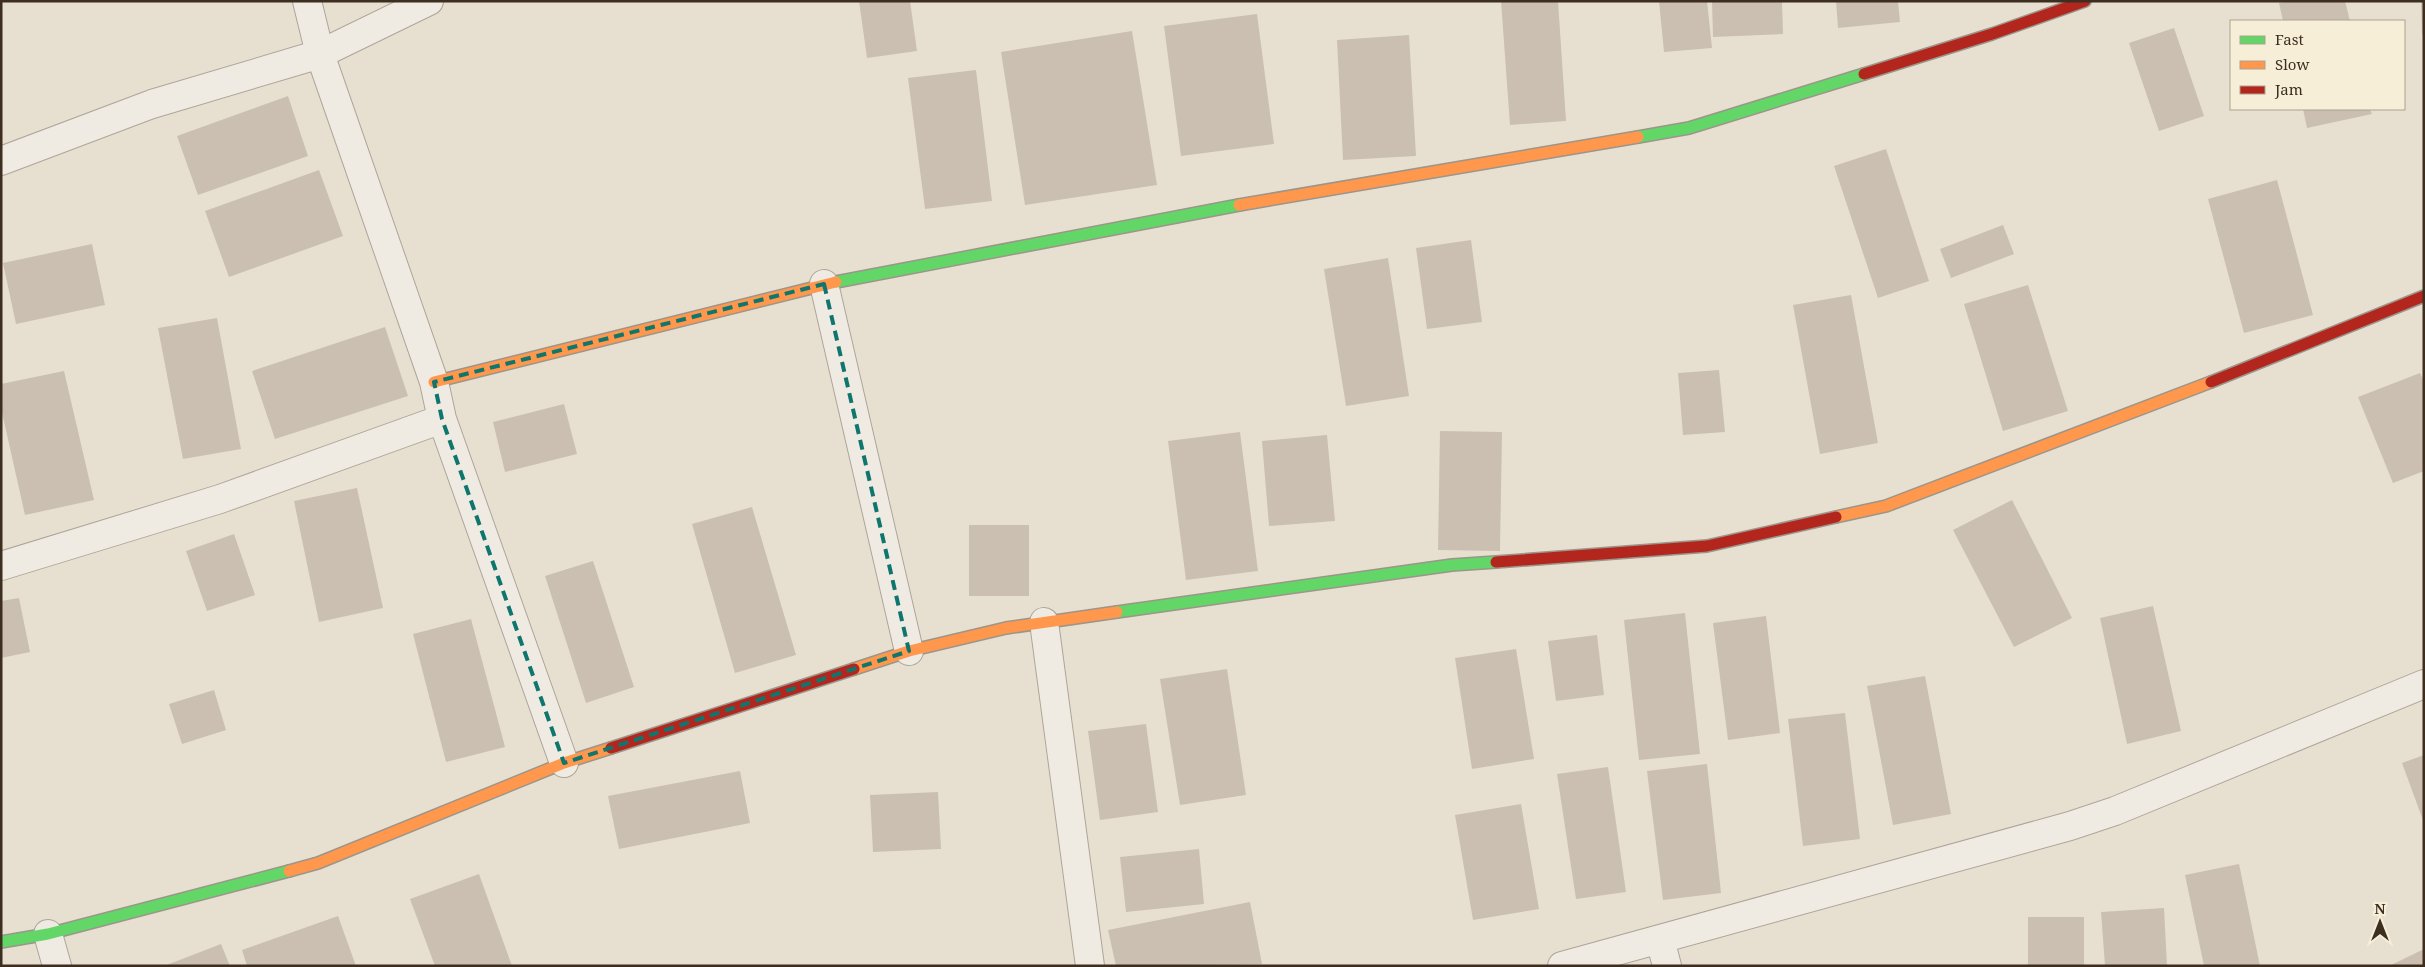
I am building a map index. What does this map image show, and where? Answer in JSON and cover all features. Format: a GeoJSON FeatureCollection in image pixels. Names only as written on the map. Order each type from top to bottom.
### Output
{"type":"FeatureCollection","features":[{"type":"Feature","properties":{"kind":"street"},"geometry":{"type":"LineString","coordinates":[[307,1],[320,54],[434,382],[442,419],[564,763]]}},
{"type":"Feature","properties":{"kind":"street"},"geometry":{"type":"LineString","coordinates":[[1,161],[152,104],[320,54],[429,1]]}},
{"type":"Feature","properties":{"kind":"street"},"geometry":{"type":"LineString","coordinates":[[434,382],[824,284],[1306,192],[1689,128],[1992,34],[2085,1]]}},
{"type":"Feature","properties":{"kind":"street"},"geometry":{"type":"LineString","coordinates":[[824,284],[910,650]]}},
{"type":"Feature","properties":{"kind":"street"},"geometry":{"type":"LineString","coordinates":[[1,942],[48,934],[318,863],[564,763],[910,650],[1006,628],[1044,622],[1452,565],[1707,546],[1886,506],[2148,408],[2424,296]]}},
{"type":"Feature","properties":{"kind":"street"},"geometry":{"type":"LineString","coordinates":[[1,566],[220,500],[442,419]]}},
{"type":"Feature","properties":{"kind":"street"},"geometry":{"type":"LineString","coordinates":[[1044,622],[1090,966]]}},
{"type":"Feature","properties":{"kind":"street"},"geometry":{"type":"LineString","coordinates":[[1562,966],[2070,826],[2115,811],[2424,684]]}},
{"type":"Feature","properties":{"kind":"street"},"geometry":{"type":"LineString","coordinates":[[48,934],[57,966]]}},
{"type":"Feature","properties":{"kind":"street"},"geometry":{"type":"LineString","coordinates":[[1660,939],[1667,966]]}},
{"type":"Feature","properties":{"kind":"highlighted area"},"geometry":{"type":"Polygon","coordinates":[[[824,284],[909,651],[564,763],[442,419],[434,382],[824,284]]]}},
{"type":"Feature","properties":{"kind":"building"},"geometry":{"type":"Polygon","coordinates":[[[859,1],[910,1],[917,51],[867,58],[859,1]]]}},
{"type":"Feature","properties":{"kind":"building"},"geometry":{"type":"Polygon","coordinates":[[[1501,1],[1558,1],[1566,121],[1510,125],[1501,1]]]}},
{"type":"Feature","properties":{"kind":"building"},"geometry":{"type":"Polygon","coordinates":[[[1659,1],[1707,1],[1712,48],[1664,52],[1659,1]]]}},
{"type":"Feature","properties":{"kind":"building"},"geometry":{"type":"Polygon","coordinates":[[[1712,1],[1782,1],[1783,34],[1713,37],[1712,1]]]}},
{"type":"Feature","properties":{"kind":"building"},"geometry":{"type":"Polygon","coordinates":[[[1836,1],[1898,1],[1900,22],[1838,28],[1836,1]]]}},
{"type":"Feature","properties":{"kind":"building"},"geometry":{"type":"Polygon","coordinates":[[[2288,1],[2345,1],[2350,20],[2283,20],[2279,3],[2288,1]]]}},
{"type":"Feature","properties":{"kind":"building"},"geometry":{"type":"Polygon","coordinates":[[[2421,1],[2424,1],[2424,34],[2422,34],[2421,1]]]}},
{"type":"Feature","properties":{"kind":"building"},"geometry":{"type":"Polygon","coordinates":[[[1257,14],[1274,144],[1181,156],[1164,26],[1257,14]]]}},
{"type":"Feature","properties":{"kind":"building"},"geometry":{"type":"Polygon","coordinates":[[[2174,28],[2204,116],[2159,131],[2129,43],[2174,28]]]}},
{"type":"Feature","properties":{"kind":"building"},"geometry":{"type":"Polygon","coordinates":[[[1132,31],[1157,185],[1025,205],[1001,52],[1132,31]]]}},
{"type":"Feature","properties":{"kind":"building"},"geometry":{"type":"Polygon","coordinates":[[[1409,35],[1416,156],[1343,160],[1337,40],[1409,35]]]}},
{"type":"Feature","properties":{"kind":"building"},"geometry":{"type":"Polygon","coordinates":[[[976,70],[992,201],[925,209],[908,78],[976,70]]]}},
{"type":"Feature","properties":{"kind":"building"},"geometry":{"type":"Polygon","coordinates":[[[288,96],[308,156],[198,195],[177,136],[288,96]]]}},
{"type":"Feature","properties":{"kind":"building"},"geometry":{"type":"Polygon","coordinates":[[[2303,110],[2370,110],[2372,114],[2307,128],[2303,110]]]}},
{"type":"Feature","properties":{"kind":"building"},"geometry":{"type":"Polygon","coordinates":[[[1886,149],[1929,281],[1878,298],[1834,166],[1886,149]]]}},
{"type":"Feature","properties":{"kind":"building"},"geometry":{"type":"Polygon","coordinates":[[[319,170],[343,236],[229,277],[205,211],[319,170]]]}},
{"type":"Feature","properties":{"kind":"building"},"geometry":{"type":"Polygon","coordinates":[[[2277,180],[2313,315],[2244,333],[2208,199],[2277,180]]]}},
{"type":"Feature","properties":{"kind":"building"},"geometry":{"type":"Polygon","coordinates":[[[2003,225],[2014,254],[1951,278],[1940,249],[2003,225]]]}},
{"type":"Feature","properties":{"kind":"building"},"geometry":{"type":"Polygon","coordinates":[[[1471,240],[1482,322],[1427,329],[1416,248],[1471,240]]]}},
{"type":"Feature","properties":{"kind":"building"},"geometry":{"type":"Polygon","coordinates":[[[92,244],[105,305],[16,324],[3,263],[92,244]]]}},
{"type":"Feature","properties":{"kind":"building"},"geometry":{"type":"Polygon","coordinates":[[[1388,258],[1409,396],[1346,406],[1324,269],[1388,258]]]}},
{"type":"Feature","properties":{"kind":"building"},"geometry":{"type":"Polygon","coordinates":[[[2028,285],[2068,411],[2003,431],[1964,304],[2028,285]]]}},
{"type":"Feature","properties":{"kind":"building"},"geometry":{"type":"Polygon","coordinates":[[[1851,295],[1878,443],[1820,454],[1793,305],[1851,295]]]}},
{"type":"Feature","properties":{"kind":"building"},"geometry":{"type":"Polygon","coordinates":[[[217,318],[241,449],[183,459],[158,328],[217,318]]]}},
{"type":"Feature","properties":{"kind":"building"},"geometry":{"type":"Polygon","coordinates":[[[385,327],[408,396],[275,439],[252,371],[385,327]]]}},
{"type":"Feature","properties":{"kind":"building"},"geometry":{"type":"Polygon","coordinates":[[[1719,370],[1725,432],[1683,435],[1678,373],[1719,370]]]}},
{"type":"Feature","properties":{"kind":"building"},"geometry":{"type":"Polygon","coordinates":[[[64,371],[94,500],[25,515],[1,408],[1,384],[64,371]]]}},
{"type":"Feature","properties":{"kind":"building"},"geometry":{"type":"Polygon","coordinates":[[[2420,373],[2424,381],[2424,471],[2393,483],[2358,397],[2420,373]]]}},
{"type":"Feature","properties":{"kind":"building"},"geometry":{"type":"Polygon","coordinates":[[[564,404],[577,454],[505,472],[493,422],[564,404]]]}},
{"type":"Feature","properties":{"kind":"building"},"geometry":{"type":"Polygon","coordinates":[[[1440,431],[1502,432],[1500,551],[1438,550],[1440,431]]]}},
{"type":"Feature","properties":{"kind":"building"},"geometry":{"type":"Polygon","coordinates":[[[1240,432],[1258,571],[1186,580],[1168,441],[1240,432]]]}},
{"type":"Feature","properties":{"kind":"building"},"geometry":{"type":"Polygon","coordinates":[[[1327,435],[1335,521],[1269,526],[1262,441],[1327,435]]]}},
{"type":"Feature","properties":{"kind":"building"},"geometry":{"type":"Polygon","coordinates":[[[357,488],[383,608],[319,622],[294,501],[357,488]]]}},
{"type":"Feature","properties":{"kind":"building"},"geometry":{"type":"Polygon","coordinates":[[[2012,500],[2072,618],[2014,647],[1953,530],[2012,500]]]}},
{"type":"Feature","properties":{"kind":"building"},"geometry":{"type":"Polygon","coordinates":[[[752,507],[796,655],[735,673],[692,524],[752,507]]]}},
{"type":"Feature","properties":{"kind":"building"},"geometry":{"type":"Polygon","coordinates":[[[969,525],[1029,525],[1029,596],[969,596],[969,525]]]}},
{"type":"Feature","properties":{"kind":"building"},"geometry":{"type":"Polygon","coordinates":[[[234,534],[255,595],[207,611],[186,551],[234,534]]]}},
{"type":"Feature","properties":{"kind":"building"},"geometry":{"type":"Polygon","coordinates":[[[593,561],[634,687],[586,703],[545,576],[593,561]]]}},
{"type":"Feature","properties":{"kind":"building"},"geometry":{"type":"Polygon","coordinates":[[[19,598],[30,652],[1,658],[1,601],[19,598]]]}},
{"type":"Feature","properties":{"kind":"building"},"geometry":{"type":"Polygon","coordinates":[[[2153,606],[2181,731],[2127,744],[2100,618],[2153,606]]]}},
{"type":"Feature","properties":{"kind":"building"},"geometry":{"type":"Polygon","coordinates":[[[1685,613],[1700,754],[1639,760],[1624,620],[1685,613]]]}},
{"type":"Feature","properties":{"kind":"building"},"geometry":{"type":"Polygon","coordinates":[[[1766,616],[1780,733],[1728,740],[1713,623],[1766,616]]]}},
{"type":"Feature","properties":{"kind":"building"},"geometry":{"type":"Polygon","coordinates":[[[471,619],[505,747],[446,762],[413,634],[471,619]]]}},
{"type":"Feature","properties":{"kind":"building"},"geometry":{"type":"Polygon","coordinates":[[[1597,635],[1604,695],[1556,701],[1548,641],[1597,635]]]}},
{"type":"Feature","properties":{"kind":"building"},"geometry":{"type":"Polygon","coordinates":[[[1516,649],[1534,759],[1472,769],[1455,658],[1516,649]]]}},
{"type":"Feature","properties":{"kind":"building"},"geometry":{"type":"Polygon","coordinates":[[[1227,669],[1246,795],[1180,805],[1160,679],[1227,669]]]}},
{"type":"Feature","properties":{"kind":"building"},"geometry":{"type":"Polygon","coordinates":[[[1925,676],[1951,814],[1893,825],[1867,686],[1925,676]]]}},
{"type":"Feature","properties":{"kind":"building"},"geometry":{"type":"Polygon","coordinates":[[[214,690],[226,730],[182,744],[169,704],[214,690]]]}},
{"type":"Feature","properties":{"kind":"building"},"geometry":{"type":"Polygon","coordinates":[[[1845,713],[1860,839],[1803,846],[1788,719],[1845,713]]]}},
{"type":"Feature","properties":{"kind":"building"},"geometry":{"type":"Polygon","coordinates":[[[1146,724],[1158,812],[1100,820],[1088,731],[1146,724]]]}},
{"type":"Feature","properties":{"kind":"building"},"geometry":{"type":"Polygon","coordinates":[[[2424,755],[2424,823],[2402,763],[2424,755]]]}},
{"type":"Feature","properties":{"kind":"building"},"geometry":{"type":"Polygon","coordinates":[[[1707,764],[1721,893],[1663,900],[1647,771],[1707,764]]]}},
{"type":"Feature","properties":{"kind":"building"},"geometry":{"type":"Polygon","coordinates":[[[1608,767],[1626,892],[1576,899],[1557,774],[1608,767]]]}},
{"type":"Feature","properties":{"kind":"building"},"geometry":{"type":"Polygon","coordinates":[[[740,771],[750,823],[619,849],[608,796],[740,771]]]}},
{"type":"Feature","properties":{"kind":"building"},"geometry":{"type":"Polygon","coordinates":[[[938,792],[941,849],[873,852],[870,795],[938,792]]]}},
{"type":"Feature","properties":{"kind":"building"},"geometry":{"type":"Polygon","coordinates":[[[1521,804],[1539,909],[1473,920],[1455,815],[1521,804]]]}},
{"type":"Feature","properties":{"kind":"building"},"geometry":{"type":"Polygon","coordinates":[[[1199,849],[1204,904],[1126,912],[1120,857],[1199,849]]]}},
{"type":"Feature","properties":{"kind":"building"},"geometry":{"type":"Polygon","coordinates":[[[2239,864],[2260,966],[2204,966],[2185,875],[2239,864]]]}},
{"type":"Feature","properties":{"kind":"building"},"geometry":{"type":"Polygon","coordinates":[[[479,874],[512,966],[435,966],[410,899],[479,874]]]}},
{"type":"Feature","properties":{"kind":"building"},"geometry":{"type":"Polygon","coordinates":[[[1250,902],[1262,964],[1116,966],[1108,930],[1250,902]]]}},
{"type":"Feature","properties":{"kind":"building"},"geometry":{"type":"Polygon","coordinates":[[[2164,908],[2167,966],[2105,966],[2101,912],[2164,908]]]}},
{"type":"Feature","properties":{"kind":"building"},"geometry":{"type":"Polygon","coordinates":[[[338,916],[356,966],[247,966],[242,950],[338,916]]]}},
{"type":"Feature","properties":{"kind":"building"},"geometry":{"type":"Polygon","coordinates":[[[2028,917],[2084,917],[2084,966],[2028,966],[2028,917]]]}},
{"type":"Feature","properties":{"kind":"building"},"geometry":{"type":"Polygon","coordinates":[[[221,944],[230,966],[164,966],[221,944]]]}},
{"type":"Feature","properties":{"kind":"building"},"geometry":{"type":"Polygon","coordinates":[[[2424,949],[2424,966],[2389,966],[2424,949]]]}},
{"type":"Feature","properties":{"kind":"traffic: fast"},"geometry":{"type":"LineString","coordinates":[[1638,137],[1689,128],[1864,74]]}},
{"type":"Feature","properties":{"kind":"traffic: fast"},"geometry":{"type":"LineString","coordinates":[[836,282],[1239,205]]}},
{"type":"Feature","properties":{"kind":"traffic: fast"},"geometry":{"type":"LineString","coordinates":[[1117,612],[1452,565],[1496,562]]}},
{"type":"Feature","properties":{"kind":"traffic: fast"},"geometry":{"type":"LineString","coordinates":[[1,942],[48,934],[289,871]]}},
{"type":"Feature","properties":{"kind":"traffic: slow"},"geometry":{"type":"LineString","coordinates":[[1239,205],[1638,137]]}},
{"type":"Feature","properties":{"kind":"traffic: slow"},"geometry":{"type":"LineString","coordinates":[[434,382],[836,282]]}},
{"type":"Feature","properties":{"kind":"traffic: slow"},"geometry":{"type":"LineString","coordinates":[[1836,517],[1886,506],[2211,382]]}},
{"type":"Feature","properties":{"kind":"traffic: slow"},"geometry":{"type":"LineString","coordinates":[[854,669],[909,651],[1006,628],[1117,612]]}},
{"type":"Feature","properties":{"kind":"traffic: slow"},"geometry":{"type":"LineString","coordinates":[[289,871],[318,863],[564,763],[611,748]]}},
{"type":"Feature","properties":{"kind":"traffic: jam"},"geometry":{"type":"LineString","coordinates":[[1864,74],[1992,34],[2085,1]]}},
{"type":"Feature","properties":{"kind":"traffic: jam"},"geometry":{"type":"LineString","coordinates":[[2211,382],[2424,296]]}},
{"type":"Feature","properties":{"kind":"traffic: jam"},"geometry":{"type":"LineString","coordinates":[[1496,562],[1707,546],[1836,517]]}},
{"type":"Feature","properties":{"kind":"traffic: jam"},"geometry":{"type":"LineString","coordinates":[[611,748],[854,669]]}}]}
